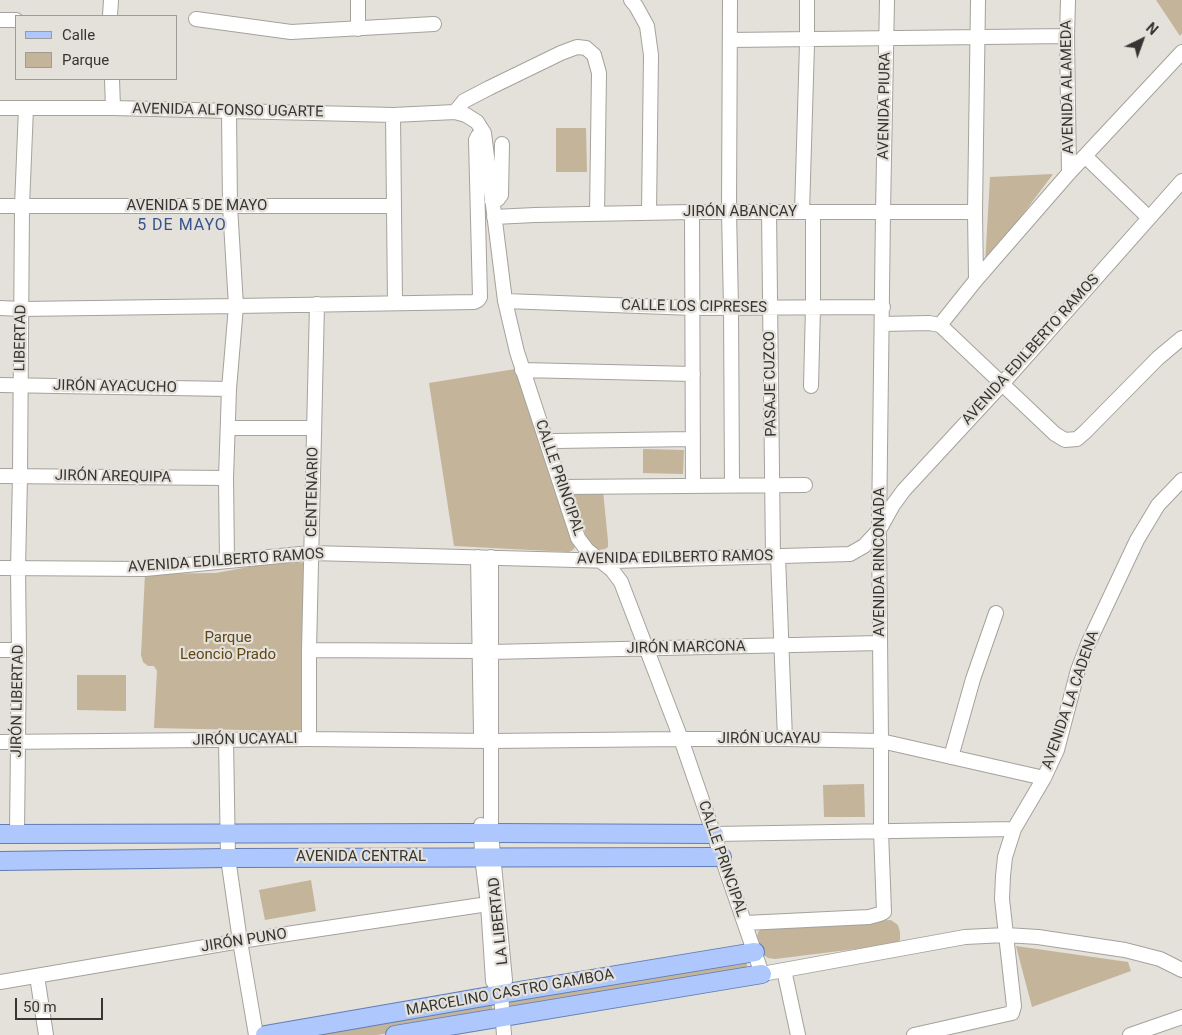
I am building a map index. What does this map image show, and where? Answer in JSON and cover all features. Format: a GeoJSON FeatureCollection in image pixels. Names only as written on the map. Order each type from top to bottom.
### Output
{"type":"FeatureCollection","features":[{"type":"Feature","properties":{"kind":"main road","name":"AVENIDA CENTRAL"},"geometry":{"type":"LineString","coordinates":[[8,834],[714,834]]}},
{"type":"Feature","properties":{"kind":"main road","name":"AVENIDA CENTRAL"},"geometry":{"type":"LineString","coordinates":[[0,861],[228,858],[722,857]]}},
{"type":"Feature","properties":{"kind":"main road","name":"MARCELINO CASTRO GAMBOA"},"geometry":{"type":"LineString","coordinates":[[265,1035],[755,952]]}},
{"type":"Feature","properties":{"kind":"main road","name":"MARCELINO CASTRO GAMBOA"},"geometry":{"type":"LineString","coordinates":[[395,1035],[503,1026],[762,974]]}},
{"type":"Feature","properties":{"kind":"street"},"geometry":{"type":"LineString","coordinates":[[110,15],[111,0]]}},
{"type":"Feature","properties":{"kind":"street"},"geometry":{"type":"LineString","coordinates":[[358,0],[358,29]]}},
{"type":"Feature","properties":{"kind":"street"},"geometry":{"type":"LineString","coordinates":[[631,0],[647,26],[651,55],[649,213]]}},
{"type":"Feature","properties":{"kind":"street"},"geometry":{"type":"LineString","coordinates":[[730,0],[728,211],[732,308],[732,485]]}},
{"type":"Feature","properties":{"kind":"street"},"geometry":{"type":"LineString","coordinates":[[806,0],[807,212],[813,307],[811,386]]}},
{"type":"Feature","properties":{"kind":"street","name":"AVENIDA PIURA"},"geometry":{"type":"LineString","coordinates":[[883,212],[887,0]]}},
{"type":"Feature","properties":{"kind":"street"},"geometry":{"type":"LineString","coordinates":[[976,280],[978,0]]}},
{"type":"Feature","properties":{"kind":"street","name":"AVENIDA ALAMEDA"},"geometry":{"type":"LineString","coordinates":[[1068,0],[1069,173]]}},
{"type":"Feature","properties":{"kind":"street"},"geometry":{"type":"LineString","coordinates":[[196,19],[291,32],[434,24]]}},
{"type":"Feature","properties":{"kind":"street"},"geometry":{"type":"LineString","coordinates":[[0,20],[15,20]]}},
{"type":"Feature","properties":{"kind":"street"},"geometry":{"type":"LineString","coordinates":[[730,40],[1067,36]]}},
{"type":"Feature","properties":{"kind":"street"},"geometry":{"type":"LineString","coordinates":[[0,308],[474,302],[480,297],[476,140],[484,132],[476,122],[466,115],[455,112],[464,100],[561,53],[578,47],[586,48],[594,55],[600,73],[597,214]]}},
{"type":"Feature","properties":{"kind":"street"},"geometry":{"type":"LineString","coordinates":[[940,325],[976,280],[1069,173],[1086,157],[1182,52]]}},
{"type":"Feature","properties":{"kind":"street"},"geometry":{"type":"LineString","coordinates":[[112,80],[113,108]]}},
{"type":"Feature","properties":{"kind":"street","name":"AVENIDA ALFONSO UGARTE"},"geometry":{"type":"LineString","coordinates":[[0,108],[113,108],[394,115],[455,112]]}},
{"type":"Feature","properties":{"kind":"street","name":"LIBERTAD"},"geometry":{"type":"LineString","coordinates":[[18,568],[22,206],[26,108]]}},
{"type":"Feature","properties":{"kind":"street"},"geometry":{"type":"LineString","coordinates":[[226,561],[229,389],[236,306],[230,206],[229,111]]}},
{"type":"Feature","properties":{"kind":"street"},"geometry":{"type":"LineString","coordinates":[[394,115],[396,303]]}},
{"type":"Feature","properties":{"kind":"street","name":"CALLE PRINCIPAL"},"geometry":{"type":"LineString","coordinates":[[484,132],[505,301],[522,370],[578,538],[587,550],[612,570],[622,582],[681,739],[762,974]]}},
{"type":"Feature","properties":{"kind":"street"},"geometry":{"type":"LineString","coordinates":[[492,201],[498,200],[501,195],[502,144]]}},
{"type":"Feature","properties":{"kind":"street"},"geometry":{"type":"LineString","coordinates":[[1086,157],[1149,218]]}},
{"type":"Feature","properties":{"kind":"street","name":"AVENIDA EDILBERTO RAMOS"},"geometry":{"type":"LineString","coordinates":[[0,568],[145,569],[311,553],[599,561],[850,554],[864,546],[879,530],[892,505],[904,490],[1002,384],[1182,181]]}},
{"type":"Feature","properties":{"kind":"street","name":"AVENIDA 5 DE MAYO"},"geometry":{"type":"LineString","coordinates":[[0,206],[394,206]]}},
{"type":"Feature","properties":{"kind":"street","name":"JIRÓN ABANCAY"},"geometry":{"type":"LineString","coordinates":[[494,218],[534,215],[728,211],[975,212]]}},
{"type":"Feature","properties":{"kind":"street"},"geometry":{"type":"LineString","coordinates":[[692,212],[693,486]]}},
{"type":"Feature","properties":{"kind":"street","name":"PASAJE CUZCO"},"geometry":{"type":"LineString","coordinates":[[769,212],[772,485],[786,739]]}},
{"type":"Feature","properties":{"kind":"street","name":"AVENIDA RINCONADA"},"geometry":{"type":"LineString","coordinates":[[745,923],[869,917],[884,912],[881,831],[882,741],[879,530],[883,212]]}},
{"type":"Feature","properties":{"kind":"street","name":"CALLE LOS CIPRESES"},"geometry":{"type":"LineString","coordinates":[[505,301],[692,308],[883,307]]}},
{"type":"Feature","properties":{"kind":"street","name":"CENTENARIO"},"geometry":{"type":"LineString","coordinates":[[309,739],[309,650],[317,304]]}},
{"type":"Feature","properties":{"kind":"street"},"geometry":{"type":"LineString","coordinates":[[882,324],[929,323],[940,325],[1055,434],[1065,440],[1077,439],[1158,358],[1182,338]]}},
{"type":"Feature","properties":{"kind":"street"},"geometry":{"type":"LineString","coordinates":[[522,370],[693,374]]}},
{"type":"Feature","properties":{"kind":"street","name":"JIRÓN AYACUCHO"},"geometry":{"type":"LineString","coordinates":[[0,385],[229,389]]}},
{"type":"Feature","properties":{"kind":"street"},"geometry":{"type":"LineString","coordinates":[[228,428],[314,428]]}},
{"type":"Feature","properties":{"kind":"street"},"geometry":{"type":"LineString","coordinates":[[547,442],[693,439]]}},
{"type":"Feature","properties":{"kind":"street","name":"JIRÓN AREQUIPA"},"geometry":{"type":"LineString","coordinates":[[0,476],[226,478]]}},
{"type":"Feature","properties":{"kind":"street","name":"AVENIDA LA CADENA"},"geometry":{"type":"LineString","coordinates":[[914,1035],[1012,1013],[1014,1006],[1002,899],[1005,857],[1014,829],[1044,778],[1057,750],[1078,670],[1088,644],[1146,523],[1158,505],[1182,480]]}},
{"type":"Feature","properties":{"kind":"street"},"geometry":{"type":"LineString","coordinates":[[562,487],[805,484]]}},
{"type":"Feature","properties":{"kind":"street","name":"LA LIBERTAD"},"geometry":{"type":"LineString","coordinates":[[484,557],[488,904],[493,981],[501,994]]}},
{"type":"Feature","properties":{"kind":"street","name":"JIRÓN LIBERTAD"},"geometry":{"type":"LineString","coordinates":[[8,834],[17,742],[18,568]]}},
{"type":"Feature","properties":{"kind":"street"},"geometry":{"type":"LineString","coordinates":[[951,757],[973,678],[996,613]]}},
{"type":"Feature","properties":{"kind":"street","name":"JIRÓN MARCONA"},"geometry":{"type":"LineString","coordinates":[[309,650],[485,651],[880,643]]}},
{"type":"Feature","properties":{"kind":"street"},"geometry":{"type":"LineString","coordinates":[[0,650],[19,650]]}},
{"type":"Feature","properties":{"kind":"street","name":"JIRÓN UCAYALI"},"geometry":{"type":"LineString","coordinates":[[0,742],[309,739],[486,741]]}},
{"type":"Feature","properties":{"kind":"street","name":"JIRÓN UCAYAU"},"geometry":{"type":"LineString","coordinates":[[486,741],[786,739],[882,741],[1044,778]]}},
{"type":"Feature","properties":{"kind":"street"},"geometry":{"type":"LineString","coordinates":[[226,740],[228,858],[256,1035]]}},
{"type":"Feature","properties":{"kind":"street"},"geometry":{"type":"LineString","coordinates":[[714,834],[1014,829]]}},
{"type":"Feature","properties":{"kind":"street","name":"LA LIBERTAD"},"geometry":{"type":"LineString","coordinates":[[487,857],[505,980],[501,994]]}},
{"type":"Feature","properties":{"kind":"street","name":"JIRÓN PUNO"},"geometry":{"type":"LineString","coordinates":[[0,982],[240,942],[488,904]]}},
{"type":"Feature","properties":{"kind":"street"},"geometry":{"type":"LineString","coordinates":[[762,974],[965,937],[1006,935],[1038,937],[1125,950],[1160,959],[1182,970]]}},
{"type":"Feature","properties":{"kind":"street"},"geometry":{"type":"LineString","coordinates":[[784,970],[798,1035]]}},
{"type":"Feature","properties":{"kind":"street"},"geometry":{"type":"LineString","coordinates":[[37,976],[46,1035]]}},
{"type":"Feature","properties":{"kind":"street"},"geometry":{"type":"LineString","coordinates":[[501,994],[503,1026]]}},
{"type":"Feature","properties":{"kind":"street"},"geometry":{"type":"LineString","coordinates":[[1130,1035],[1182,1017]]}},
{"type":"Feature","properties":{"kind":"green space"},"geometry":{"type":"Polygon","coordinates":[[[1156,0],[1182,0],[1182,33],[1180,36],[1156,0]]]}},
{"type":"Feature","properties":{"kind":"green space"},"geometry":{"type":"Polygon","coordinates":[[[556,128],[586,128],[587,172],[556,172],[556,128]]]}},
{"type":"Feature","properties":{"kind":"green space"},"geometry":{"type":"Polygon","coordinates":[[[1053,174],[985,265],[990,177],[1053,174]]]}},
{"type":"Feature","properties":{"kind":"green space"},"geometry":{"type":"Polygon","coordinates":[[[515,369],[576,545],[569,552],[454,546],[429,383],[515,369]]]}},
{"type":"Feature","properties":{"kind":"green space"},"geometry":{"type":"Polygon","coordinates":[[[643,449],[684,450],[683,474],[643,473],[643,449]]]}},
{"type":"Feature","properties":{"kind":"green space"},"geometry":{"type":"Polygon","coordinates":[[[572,491],[603,491],[608,541],[608,547],[605,549],[598,550],[589,546],[572,491]]]}},
{"type":"Feature","properties":{"kind":"green space","name":"Parque Leoncio Prado"},"geometry":{"type":"Polygon","coordinates":[[[289,561],[306,563],[304,723],[301,730],[154,728],[157,671],[154,666],[148,666],[143,662],[141,655],[145,574],[216,573],[289,561]]]}},
{"type":"Feature","properties":{"kind":"green space"},"geometry":{"type":"Polygon","coordinates":[[[77,675],[126,675],[126,711],[77,710],[77,675]]]}},
{"type":"Feature","properties":{"kind":"green space"},"geometry":{"type":"Polygon","coordinates":[[[864,784],[865,817],[824,817],[823,785],[864,784]]]}},
{"type":"Feature","properties":{"kind":"green space"},"geometry":{"type":"Polygon","coordinates":[[[311,880],[316,911],[265,920],[259,890],[311,880]]]}},
{"type":"Feature","properties":{"kind":"green space"},"geometry":{"type":"Polygon","coordinates":[[[891,920],[898,925],[900,932],[900,940],[896,944],[775,959],[768,958],[761,953],[756,944],[758,932],[763,927],[782,924],[891,920]]]}},
{"type":"Feature","properties":{"kind":"green space"},"geometry":{"type":"Polygon","coordinates":[[[1016,946],[1128,962],[1131,971],[1032,1007],[1016,946]]]}},
{"type":"Feature","properties":{"kind":"green space"},"geometry":{"type":"Polygon","coordinates":[[[747,961],[747,966],[744,970],[509,1013],[506,998],[747,961]]]}},
{"type":"Feature","properties":{"kind":"green space"},"geometry":{"type":"Polygon","coordinates":[[[491,1002],[493,1012],[490,1016],[377,1035],[284,1035],[491,1002]]]}},
{"type":"Feature","properties":{"kind":"district","name":"5 DE MAYO"},"geometry":{"type":"Point","coordinates":[182,226]}}]}
